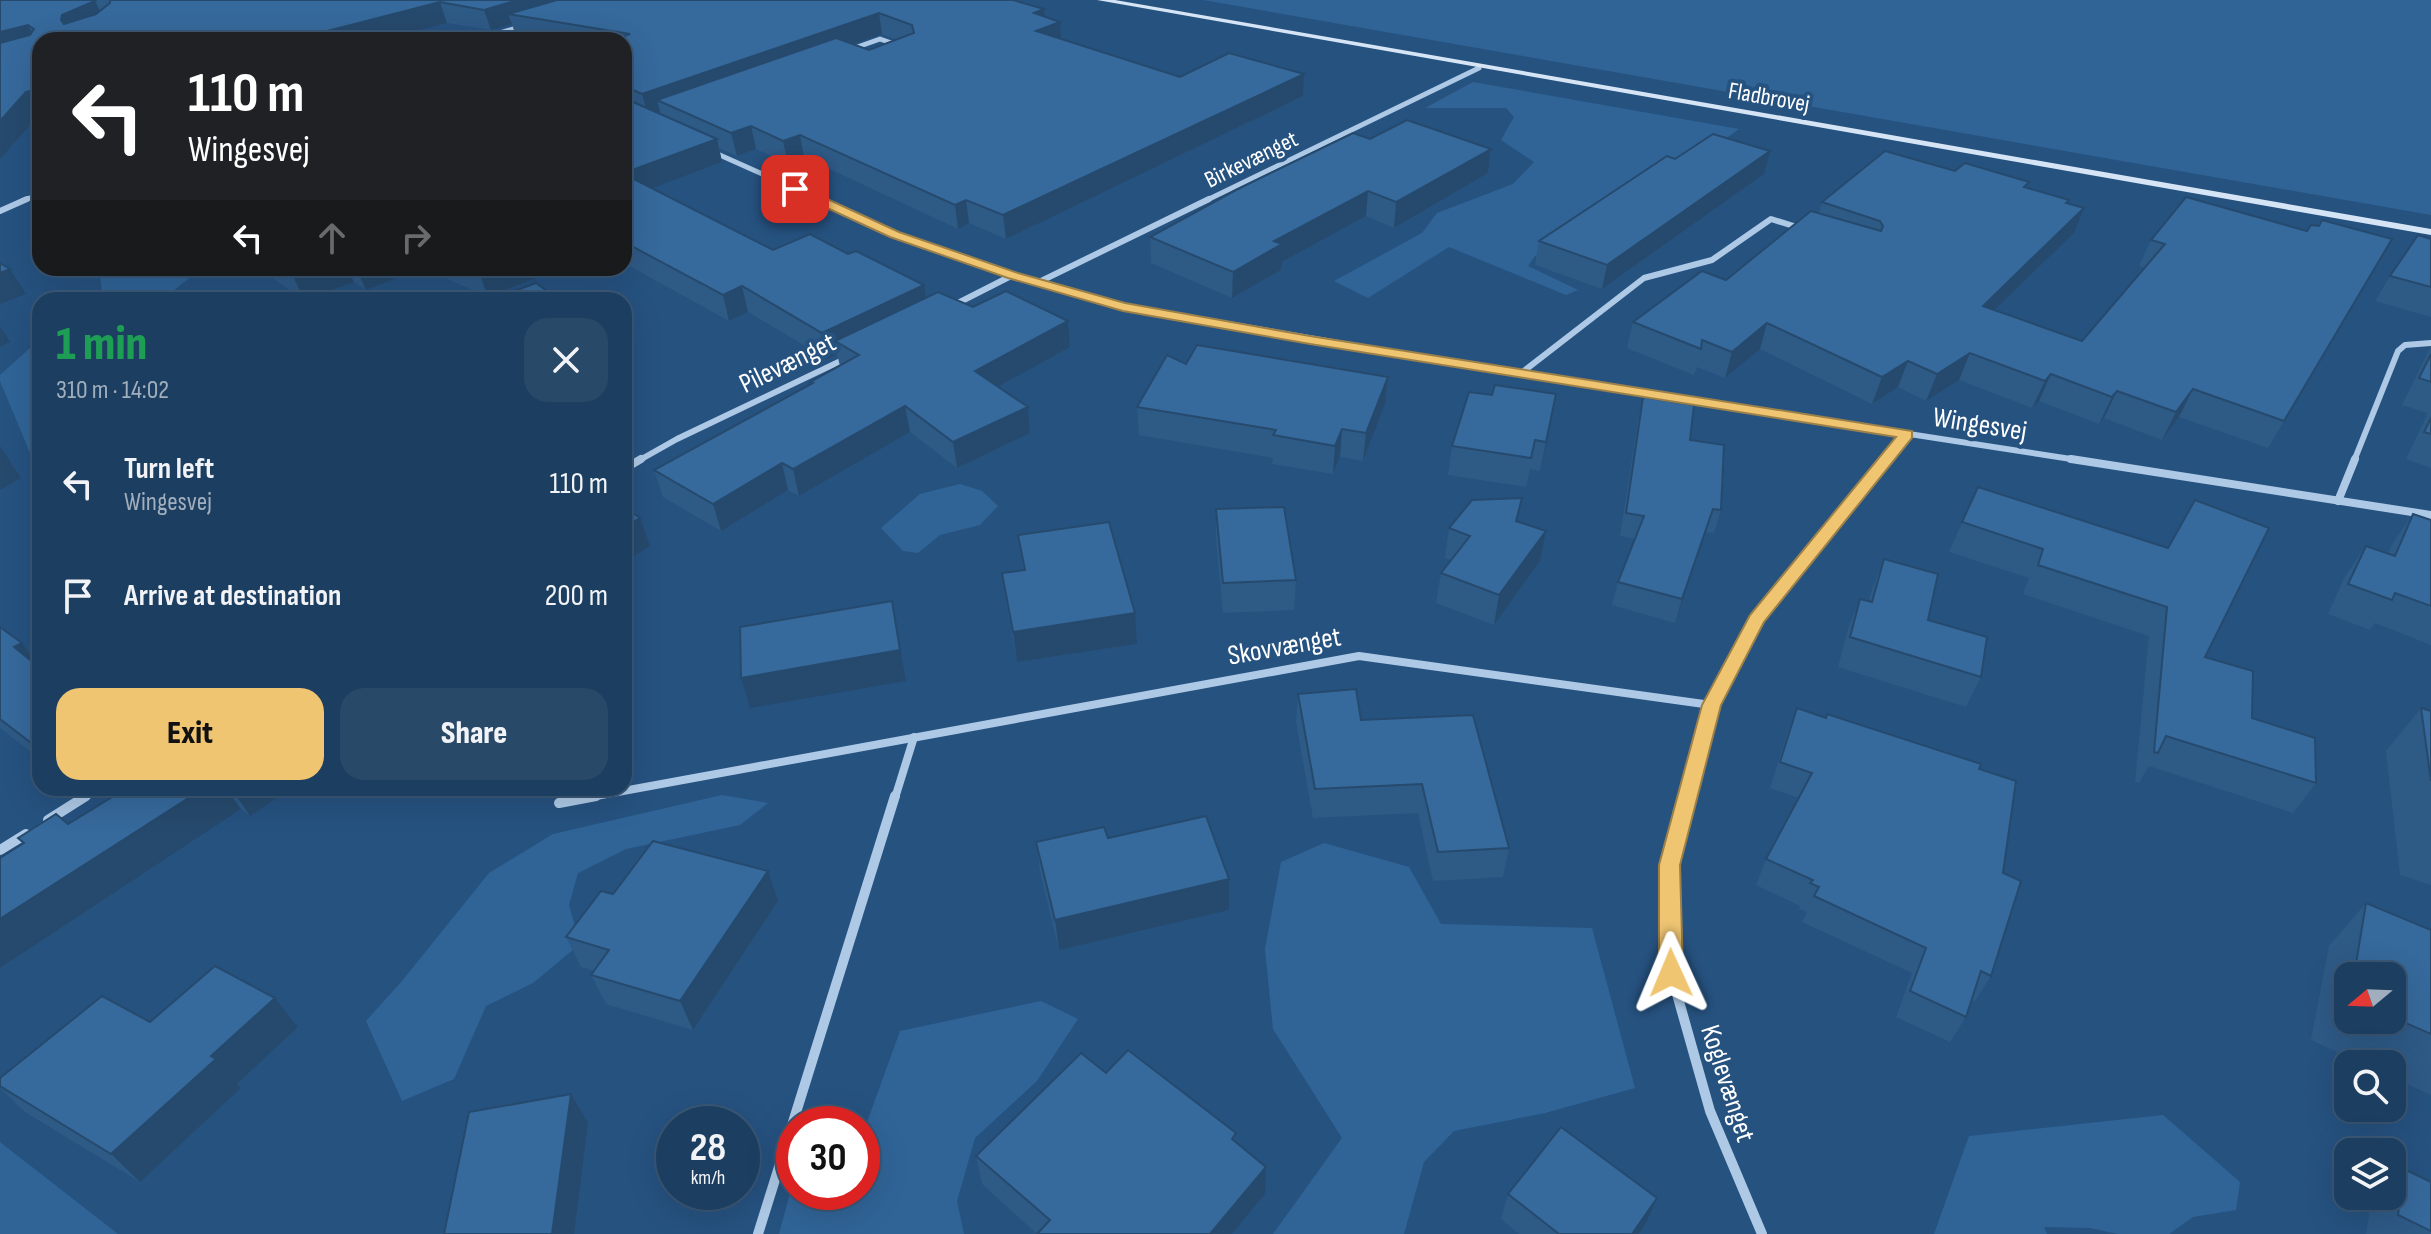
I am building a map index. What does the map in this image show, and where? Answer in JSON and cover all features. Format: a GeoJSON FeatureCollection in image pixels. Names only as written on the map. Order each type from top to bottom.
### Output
{"type":"FeatureCollection","features":[{"type":"Feature","properties":{"kind":"main road","name":"Fladbrovej"},"geometry":{"type":"LineString","coordinates":[[1101,0],[2431,232]]}},
{"type":"Feature","properties":{"kind":"street"},"geometry":{"type":"LineString","coordinates":[[504,32],[525,26]]}},
{"type":"Feature","properties":{"kind":"street"},"geometry":{"type":"LineString","coordinates":[[851,57],[840,53],[880,39],[901,47]]}},
{"type":"Feature","properties":{"kind":"street","name":"Birkevænget"},"geometry":{"type":"LineString","coordinates":[[1039,283],[1479,68]]}},
{"type":"Feature","properties":{"kind":"street","name":"Wingesvej"},"geometry":{"type":"LineString","coordinates":[[706,149],[895,234],[1013,275],[1123,306],[1211,324],[1520,374],[2431,515]]}},
{"type":"Feature","properties":{"kind":"street"},"geometry":{"type":"LineString","coordinates":[[0,211],[32,197]]}},
{"type":"Feature","properties":{"kind":"street"},"geometry":{"type":"LineString","coordinates":[[1520,374],[1644,278],[1712,260],[1771,219],[1813,233]]}},
{"type":"Feature","properties":{"kind":"street"},"geometry":{"type":"LineString","coordinates":[[943,310],[1013,275]]}},
{"type":"Feature","properties":{"kind":"street"},"geometry":{"type":"LineString","coordinates":[[2338,501],[2398,351],[2405,345],[2431,343]]}},
{"type":"Feature","properties":{"kind":"street","name":"Pilevænget"},"geometry":{"type":"LineString","coordinates":[[632,464],[677,439],[859,352]]}},
{"type":"Feature","properties":{"kind":"street","name":"Koglevænget"},"geometry":{"type":"LineString","coordinates":[[1762,1234],[1710,1111],[1671,973],[1669,865],[1711,705],[1757,619],[1906,434]]}},
{"type":"Feature","properties":{"kind":"street","name":"Skovvænget"},"geometry":{"type":"LineString","coordinates":[[632,789],[1359,656],[1711,705]]}},
{"type":"Feature","properties":{"kind":"street"},"geometry":{"type":"LineString","coordinates":[[758,1234],[914,737]]}},
{"type":"Feature","properties":{"kind":"street"},"geometry":{"type":"LineString","coordinates":[[0,850],[86,796]]}},
{"type":"Feature","properties":{"kind":"street","name":"Skovvænget"},"geometry":{"type":"LineString","coordinates":[[559,803],[597,796]]}},
{"type":"Feature","properties":{"kind":"shaded area"},"geometry":{"type":"Polygon","coordinates":[[[1203,0],[2431,0],[2431,215],[1203,0]]]}},
{"type":"Feature","properties":{"kind":"shaded area"},"geometry":{"type":"Polygon","coordinates":[[[1473,82],[1739,129],[1555,254],[1535,256],[1528,266],[1578,290],[1566,295],[1449,247],[1368,298],[1334,281],[1422,233],[1437,213],[1513,184],[1534,162],[1501,140],[1514,117],[1506,108],[1425,108],[1473,82]]]}},
{"type":"Feature","properties":{"kind":"shaded area"},"geometry":{"type":"Polygon","coordinates":[[[100,276],[189,276],[172,292],[102,292],[100,276]]]}},
{"type":"Feature","properties":{"kind":"shaded area"},"geometry":{"type":"Polygon","coordinates":[[[32,346],[32,458],[0,381],[0,375],[32,346]]]}},
{"type":"Feature","properties":{"kind":"shaded area"},"geometry":{"type":"Polygon","coordinates":[[[960,484],[982,491],[998,506],[980,525],[940,535],[918,553],[903,551],[881,528],[920,494],[960,484]]]}},
{"type":"Feature","properties":{"kind":"shaded area"},"geometry":{"type":"Polygon","coordinates":[[[722,795],[768,803],[740,825],[626,849],[578,873],[569,905],[580,944],[533,983],[486,1006],[454,1079],[402,1101],[366,1021],[489,873],[553,834],[722,795]]]}},
{"type":"Feature","properties":{"kind":"shaded area"},"geometry":{"type":"Polygon","coordinates":[[[1324,843],[1409,867],[1441,924],[1592,928],[1635,1088],[1545,1113],[1454,1131],[1424,1162],[1404,1234],[1273,1234],[1342,1138],[1273,1029],[1265,949],[1281,862],[1324,843]]]}},
{"type":"Feature","properties":{"kind":"shaded area"},"geometry":{"type":"Polygon","coordinates":[[[1041,1001],[1078,1019],[1037,1081],[975,1138],[957,1201],[964,1234],[779,1234],[785,1210],[880,1210],[880,1106],[873,1106],[900,1031],[1041,1001]]]}},
{"type":"Feature","properties":{"kind":"shaded area"},"geometry":{"type":"Polygon","coordinates":[[[2163,1115],[2240,1182],[2236,1210],[2193,1217],[2169,1234],[2118,1234],[2090,1228],[2044,1227],[2047,1234],[1934,1234],[1969,1136],[2163,1115]]]}},
{"type":"Feature","properties":{"kind":"shaded area"},"geometry":{"type":"Polygon","coordinates":[[[0,1142],[118,1234],[0,1234],[0,1142]]]}},
{"type":"Feature","properties":{"kind":"building"},"geometry":{"type":"Polygon","coordinates":[[[0,0],[95,1],[62,15],[64,24],[96,14],[110,0],[518,0],[484,10],[440,2],[329,32],[32,32],[34,29],[28,25],[0,32],[0,0]]]}},
{"type":"Feature","properties":{"kind":"building"},"geometry":{"type":"Polygon","coordinates":[[[557,0],[1013,0],[1044,9],[1034,13],[1060,22],[1036,31],[1180,77],[1229,53],[1304,74],[1003,215],[966,200],[955,205],[800,135],[783,141],[751,126],[731,133],[657,100],[836,38],[869,50],[914,33],[912,25],[879,13],[642,94],[632,90],[632,32],[508,14],[557,0]]]}},
{"type":"Feature","properties":{"kind":"building"},"geometry":{"type":"Polygon","coordinates":[[[32,32],[32,91],[26,92],[0,121],[0,43],[32,32]]]}},
{"type":"Feature","properties":{"kind":"building"},"geometry":{"type":"Polygon","coordinates":[[[632,102],[717,139],[632,170],[632,102]]]}},
{"type":"Feature","properties":{"kind":"building"},"geometry":{"type":"Polygon","coordinates":[[[1407,120],[1491,149],[1396,202],[1368,191],[1274,241],[1282,244],[1233,272],[1150,237],[1236,190],[1353,133],[1370,139],[1407,120]]]}},
{"type":"Feature","properties":{"kind":"building"},"geometry":{"type":"Polygon","coordinates":[[[1713,134],[1770,151],[1607,265],[1539,241],[1667,156],[1675,159],[1713,134]]]}},
{"type":"Feature","properties":{"kind":"building"},"geometry":{"type":"Polygon","coordinates":[[[1885,151],[1955,171],[1965,163],[2029,182],[2024,187],[2069,200],[2066,203],[2084,208],[1983,306],[2082,341],[2165,244],[2151,240],[2186,197],[2307,231],[2311,225],[2319,226],[2322,220],[2392,239],[2284,421],[2193,389],[2176,412],[2117,391],[2112,397],[2051,374],[2045,381],[1970,353],[1937,374],[1908,361],[1882,377],[1767,323],[1732,352],[1702,340],[1701,349],[1633,322],[1702,271],[1726,280],[1811,211],[1881,231],[1883,226],[1880,221],[1822,202],[1885,151]]]}},
{"type":"Feature","properties":{"kind":"building"},"geometry":{"type":"Polygon","coordinates":[[[632,178],[773,250],[810,234],[848,254],[856,251],[924,285],[822,333],[742,286],[723,295],[632,246],[632,178]]]}},
{"type":"Feature","properties":{"kind":"building"},"geometry":{"type":"Polygon","coordinates":[[[2418,235],[2431,239],[2431,287],[2390,276],[2418,235]]]}},
{"type":"Feature","properties":{"kind":"building"},"geometry":{"type":"Polygon","coordinates":[[[0,263],[10,269],[0,273],[0,263]]]}},
{"type":"Feature","properties":{"kind":"building"},"geometry":{"type":"Polygon","coordinates":[[[536,283],[548,292],[512,292],[536,283]]]}},
{"type":"Feature","properties":{"kind":"building"},"geometry":{"type":"Polygon","coordinates":[[[1006,291],[1068,321],[975,371],[1028,407],[953,442],[905,406],[793,469],[782,463],[713,504],[654,470],[859,355],[835,341],[938,292],[973,307],[1006,291]]]}},
{"type":"Feature","properties":{"kind":"building"},"geometry":{"type":"Polygon","coordinates":[[[1197,345],[1388,377],[1366,433],[1342,429],[1335,446],[1273,435],[1276,430],[1137,407],[1167,355],[1186,364],[1197,345]]]}},
{"type":"Feature","properties":{"kind":"building"},"geometry":{"type":"Polygon","coordinates":[[[2431,354],[2431,382],[2419,378],[2431,354]]]}},
{"type":"Feature","properties":{"kind":"building"},"geometry":{"type":"Polygon","coordinates":[[[1495,385],[1556,394],[1546,442],[1535,440],[1531,458],[1452,446],[1469,392],[1492,395],[1495,385]]]}},
{"type":"Feature","properties":{"kind":"building"},"geometry":{"type":"Polygon","coordinates":[[[1643,397],[1694,405],[1690,440],[1724,445],[1721,510],[1713,509],[1682,599],[1618,582],[1644,516],[1626,513],[1643,397]]]}},
{"type":"Feature","properties":{"kind":"building"},"geometry":{"type":"Polygon","coordinates":[[[2431,418],[2431,434],[2424,432],[2431,418]]]}},
{"type":"Feature","properties":{"kind":"building"},"geometry":{"type":"Polygon","coordinates":[[[1978,487],[2168,548],[2195,500],[2269,528],[2205,657],[2253,671],[2252,718],[2315,738],[2316,783],[2166,736],[2158,753],[2154,752],[2167,607],[2038,565],[2043,549],[1962,522],[1978,487]]]}},
{"type":"Feature","properties":{"kind":"building"},"geometry":{"type":"Polygon","coordinates":[[[1522,498],[1516,521],[1546,531],[1499,595],[1441,573],[1470,536],[1449,528],[1472,500],[1522,498]]]}},
{"type":"Feature","properties":{"kind":"building"},"geometry":{"type":"Polygon","coordinates":[[[1284,507],[1296,580],[1223,583],[1216,509],[1284,507]]]}},
{"type":"Feature","properties":{"kind":"building"},"geometry":{"type":"Polygon","coordinates":[[[2413,514],[2431,520],[2431,606],[2395,593],[2392,600],[2348,584],[2366,546],[2395,556],[2413,514]]]}},
{"type":"Feature","properties":{"kind":"building"},"geometry":{"type":"Polygon","coordinates":[[[1109,522],[1135,613],[1013,632],[1002,573],[1025,570],[1018,535],[1109,522]]]}},
{"type":"Feature","properties":{"kind":"building"},"geometry":{"type":"Polygon","coordinates":[[[1884,559],[1938,574],[1928,620],[1987,637],[1981,677],[1850,637],[1860,599],[1872,602],[1884,559]]]}},
{"type":"Feature","properties":{"kind":"building"},"geometry":{"type":"Polygon","coordinates":[[[892,601],[900,650],[741,678],[740,627],[892,601]]]}},
{"type":"Feature","properties":{"kind":"building"},"geometry":{"type":"Polygon","coordinates":[[[0,627],[22,643],[14,647],[32,662],[32,741],[0,719],[0,627]]]}},
{"type":"Feature","properties":{"kind":"building"},"geometry":{"type":"Polygon","coordinates":[[[1356,689],[1361,720],[1473,715],[1509,848],[1438,852],[1422,784],[1315,789],[1298,694],[1356,689]]]}},
{"type":"Feature","properties":{"kind":"building"},"geometry":{"type":"Polygon","coordinates":[[[1797,708],[1826,718],[1827,714],[1981,764],[1979,769],[2016,781],[2003,873],[2021,881],[1991,976],[1981,971],[1966,1017],[1910,991],[1926,948],[1814,896],[1819,887],[1810,883],[1813,880],[1766,859],[1812,773],[1780,762],[1797,708]]]}},
{"type":"Feature","properties":{"kind":"building"},"geometry":{"type":"Polygon","coordinates":[[[2421,708],[2431,711],[2431,781],[2421,708]]]}},
{"type":"Feature","properties":{"kind":"building"},"geometry":{"type":"Polygon","coordinates":[[[114,796],[192,796],[0,919],[0,858],[24,843],[18,838],[56,814],[68,824],[114,796]]]}},
{"type":"Feature","properties":{"kind":"building"},"geometry":{"type":"Polygon","coordinates":[[[1206,816],[1229,879],[1055,920],[1036,842],[1104,827],[1108,838],[1206,816]]]}},
{"type":"Feature","properties":{"kind":"building"},"geometry":{"type":"Polygon","coordinates":[[[653,841],[768,871],[680,1001],[591,975],[609,950],[566,937],[601,891],[613,894],[653,841]]]}},
{"type":"Feature","properties":{"kind":"building"},"geometry":{"type":"Polygon","coordinates":[[[2366,903],[2431,930],[2431,1034],[2406,1023],[2406,962],[2356,962],[2366,903]]]}},
{"type":"Feature","properties":{"kind":"building"},"geometry":{"type":"Polygon","coordinates":[[[215,966],[275,998],[211,1056],[216,1059],[111,1154],[0,1086],[0,1078],[102,996],[150,1022],[215,966]]]}},
{"type":"Feature","properties":{"kind":"building"},"geometry":{"type":"Polygon","coordinates":[[[1128,1050],[1236,1133],[1232,1139],[1266,1167],[1210,1234],[1037,1234],[1050,1220],[976,1156],[1081,1053],[1106,1073],[1128,1050]]]}},
{"type":"Feature","properties":{"kind":"building"},"geometry":{"type":"Polygon","coordinates":[[[571,1094],[552,1234],[444,1234],[469,1112],[571,1094]]]}},
{"type":"Feature","properties":{"kind":"building"},"geometry":{"type":"Polygon","coordinates":[[[1561,1127],[1657,1198],[1632,1234],[1559,1234],[1508,1194],[1561,1127]]]}},
{"type":"Feature","properties":{"kind":"building"},"geometry":{"type":"Polygon","coordinates":[[[2406,1170],[2431,1182],[2431,1231],[2398,1215],[2399,1210],[2406,1210],[2406,1170]]]}},
{"type":"Feature","properties":{"kind":"route"},"geometry":{"type":"LineString","coordinates":[[795,189],[895,234],[1013,275],[1123,306],[1211,324],[1906,434],[1757,619],[1711,705],[1669,865],[1671,973]]}}]}
